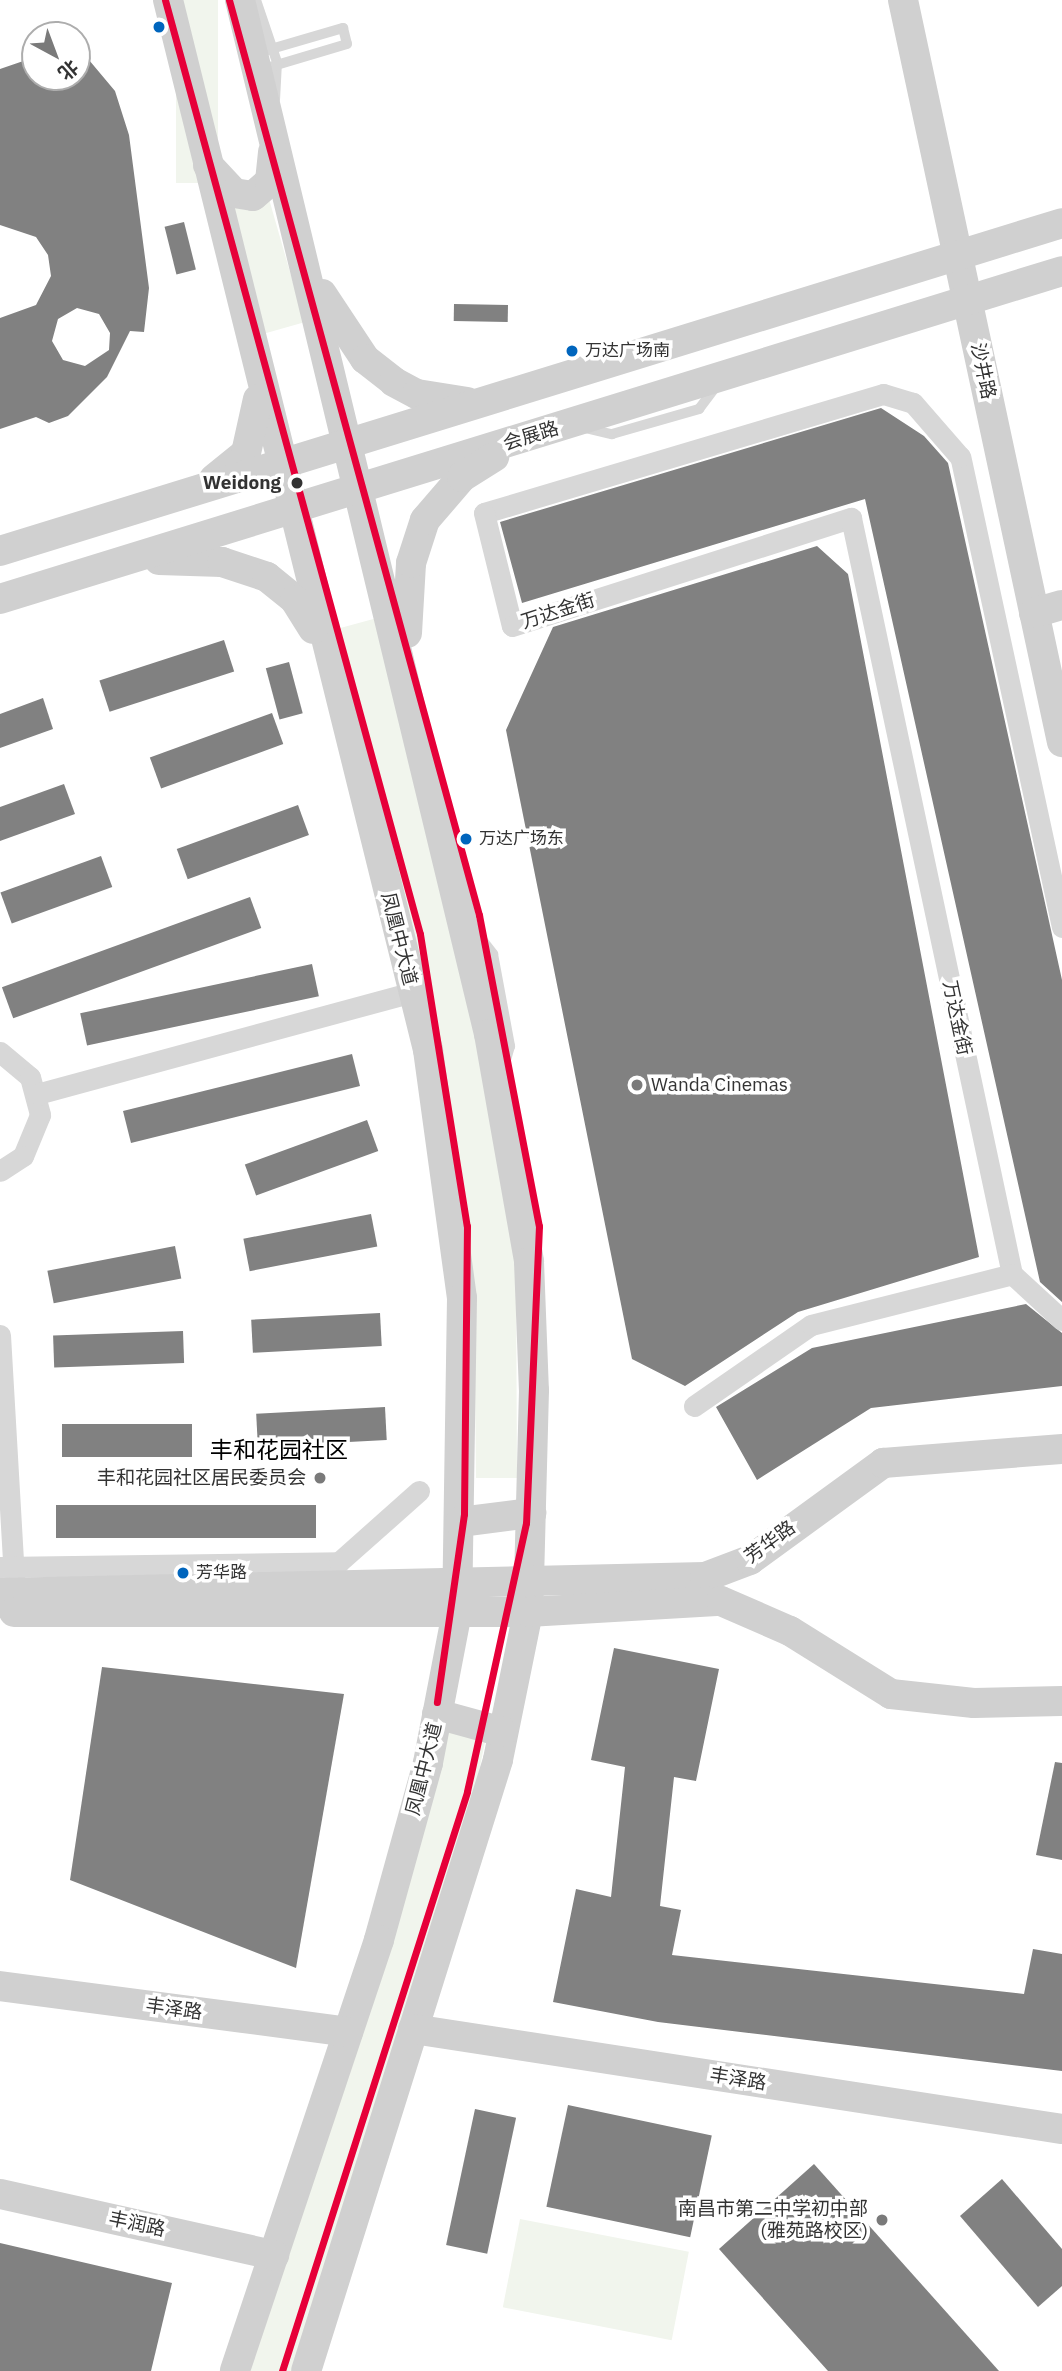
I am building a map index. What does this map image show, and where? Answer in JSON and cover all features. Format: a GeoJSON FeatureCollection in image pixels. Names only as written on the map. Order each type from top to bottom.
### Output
{"type":"FeatureCollection","features":[{"type":"Feature","properties":{"kind":"main road","name":"凤凰中大道"},"geometry":{"type":"LineString","coordinates":[[168,0],[291,510],[430,1063],[462,1298],[457,1612],[437,1714],[348,2032],[235,2371]]}},
{"type":"Feature","properties":{"kind":"main road"},"geometry":{"type":"LineString","coordinates":[[208,165],[234,193],[260,194],[273,174],[273,137],[265,59],[240,0]]}},
{"type":"Feature","properties":{"kind":"main road","name":"沙井路"},"geometry":{"type":"LineString","coordinates":[[903,0],[968,302],[1048,609],[1062,742]]}},
{"type":"Feature","properties":{"kind":"main road"},"geometry":{"type":"LineString","coordinates":[[273,137],[407,678],[461,912],[498,1087],[528,1262],[531,1513],[529,1577],[527,1612],[503,1732],[306,2371]]}},
{"type":"Feature","properties":{"kind":"main road"},"geometry":{"type":"LineString","coordinates":[[0,551],[1062,223]]}},
{"type":"Feature","properties":{"kind":"main road"},"geometry":{"type":"LineString","coordinates":[[304,260],[365,359],[417,394],[481,403]]}},
{"type":"Feature","properties":{"kind":"main road","name":"会展路"},"geometry":{"type":"LineString","coordinates":[[0,599],[1062,271]]}},
{"type":"Feature","properties":{"kind":"main road"},"geometry":{"type":"LineString","coordinates":[[168,499],[220,476],[246,453],[259,405],[252,350]]}},
{"type":"Feature","properties":{"kind":"main road"},"geometry":{"type":"LineString","coordinates":[[407,678],[407,595],[425,520],[462,477],[534,435]]}},
{"type":"Feature","properties":{"kind":"main road"},"geometry":{"type":"LineString","coordinates":[[134,559],[242,566],[295,600],[310,623],[350,742]]}},
{"type":"Feature","properties":{"kind":"main road","name":"芳华路"},"geometry":{"type":"LineString","coordinates":[[6,1586],[529,1577],[705,1577],[750,1560],[883,1463],[1062,1449]]}},
{"type":"Feature","properties":{"kind":"main road"},"geometry":{"type":"LineString","coordinates":[[460,1521],[531,1513]]}},
{"type":"Feature","properties":{"kind":"main road"},"geometry":{"type":"LineString","coordinates":[[6,1586],[457,1612],[527,1612],[721,1601],[790,1631],[891,1694],[974,1703],[1062,1701]]}},
{"type":"Feature","properties":{"kind":"main road"},"geometry":{"type":"LineString","coordinates":[[437,1714],[503,1732]]}},
{"type":"Feature","properties":{"kind":"main road","name":"丰泽路"},"geometry":{"type":"LineString","coordinates":[[0,1986],[348,2032]]}},
{"type":"Feature","properties":{"kind":"main road","name":"丰泽路"},"geometry":{"type":"LineString","coordinates":[[413,2029],[1062,2129]]}},
{"type":"Feature","properties":{"kind":"main road","name":"丰润路"},"geometry":{"type":"LineString","coordinates":[[0,2194],[274,2255]]}},
{"type":"Feature","properties":{"kind":"street","name":"万达金街"},"geometry":{"type":"LineString","coordinates":[[1012,1274],[852,518],[512,625],[484,513],[883,394],[913,403],[960,457],[1062,927]]}},
{"type":"Feature","properties":{"kind":"street"},"geometry":{"type":"LineString","coordinates":[[37,1094],[412,992]]}},
{"type":"Feature","properties":{"kind":"street"},"geometry":{"type":"LineString","coordinates":[[0,1052],[18,1063],[37,1094],[35,1137],[23,1156],[0,1171]]}},
{"type":"Feature","properties":{"kind":"street"},"geometry":{"type":"LineString","coordinates":[[694,1406],[811,1325],[1012,1274],[1062,1320]]}},
{"type":"Feature","properties":{"kind":"street"},"geometry":{"type":"LineString","coordinates":[[0,1335],[6,1586],[340,1562],[419,1491]]}},
{"type":"Feature","properties":{"kind":"lane"},"geometry":{"type":"LineString","coordinates":[[256,0],[265,59]]}},
{"type":"Feature","properties":{"kind":"lane"},"geometry":{"type":"LineString","coordinates":[[343,28],[347,44],[265,59],[343,28]]}},
{"type":"Feature","properties":{"kind":"shaded area"},"geometry":{"type":"Polygon","coordinates":[[[176,0],[218,0],[218,183],[176,183],[176,0]]]}},
{"type":"Feature","properties":{"kind":"shaded area"},"geometry":{"type":"Polygon","coordinates":[[[263,178],[304,322],[261,335],[220,190],[263,178]]]}},
{"type":"Feature","properties":{"kind":"shaded area"},"geometry":{"type":"Polygon","coordinates":[[[377,618],[494,1118],[516,1268],[517,1478],[476,1478],[474,1292],[333,630],[377,618]]]}},
{"type":"Feature","properties":{"kind":"shaded area"},"geometry":{"type":"Polygon","coordinates":[[[450,1730],[485,1742],[464,1844],[292,2371],[248,2371],[440,1739],[450,1730]]]}},
{"type":"Feature","properties":{"kind":"shaded area"},"geometry":{"type":"Polygon","coordinates":[[[520,2219],[689,2252],[672,2340],[503,2307],[520,2219]]]}},
{"type":"Feature","properties":{"kind":"building"},"geometry":{"type":"Polygon","coordinates":[[[21,62],[21,91],[91,91],[91,62],[115,91],[129,135],[149,288],[144,332],[130,331],[107,377],[68,416],[49,423],[36,417],[0,429],[0,318],[36,305],[51,276],[48,255],[36,237],[0,225],[0,69],[21,62]],[[77,308],[58,319],[52,341],[63,360],[85,366],[109,350],[110,333],[99,314],[77,308]]]}},
{"type":"Feature","properties":{"kind":"building"},"geometry":{"type":"Polygon","coordinates":[[[184,222],[196,270],[176,274],[165,227],[184,222]]]}},
{"type":"Feature","properties":{"kind":"building"},"geometry":{"type":"Polygon","coordinates":[[[454,304],[508,305],[508,322],[454,321],[454,304]]]}},
{"type":"Feature","properties":{"kind":"building"},"geometry":{"type":"Polygon","coordinates":[[[881,408],[924,436],[948,463],[1062,980],[1062,1302],[1040,1282],[865,499],[522,603],[500,522],[881,408]]]}},
{"type":"Feature","properties":{"kind":"building"},"geometry":{"type":"Polygon","coordinates":[[[817,546],[848,574],[979,1257],[798,1312],[685,1386],[632,1359],[506,730],[553,627],[817,546]]]}},
{"type":"Feature","properties":{"kind":"building"},"geometry":{"type":"Polygon","coordinates":[[[224,640],[234,671],[110,712],[99,680],[224,640]]]}},
{"type":"Feature","properties":{"kind":"building"},"geometry":{"type":"Polygon","coordinates":[[[289,662],[303,713],[280,719],[266,668],[289,662]]]}},
{"type":"Feature","properties":{"kind":"building"},"geometry":{"type":"Polygon","coordinates":[[[43,698],[53,729],[0,748],[0,714],[43,698]]]}},
{"type":"Feature","properties":{"kind":"building"},"geometry":{"type":"Polygon","coordinates":[[[272,713],[283,744],[161,788],[150,757],[272,713]]]}},
{"type":"Feature","properties":{"kind":"building"},"geometry":{"type":"Polygon","coordinates":[[[64,784],[75,814],[0,841],[0,807],[64,784]]]}},
{"type":"Feature","properties":{"kind":"building"},"geometry":{"type":"Polygon","coordinates":[[[298,805],[309,835],[188,879],[177,849],[298,805]]]}},
{"type":"Feature","properties":{"kind":"building"},"geometry":{"type":"Polygon","coordinates":[[[101,856],[112,887],[12,924],[0,893],[101,856]]]}},
{"type":"Feature","properties":{"kind":"building"},"geometry":{"type":"Polygon","coordinates":[[[250,897],[261,928],[13,1018],[2,987],[250,897]]]}},
{"type":"Feature","properties":{"kind":"building"},"geometry":{"type":"Polygon","coordinates":[[[312,964],[319,996],[87,1046],[80,1013],[312,964]]]}},
{"type":"Feature","properties":{"kind":"building"},"geometry":{"type":"Polygon","coordinates":[[[352,1054],[360,1086],[131,1143],[123,1111],[352,1054]]]}},
{"type":"Feature","properties":{"kind":"building"},"geometry":{"type":"Polygon","coordinates":[[[367,1120],[378,1151],[256,1195],[245,1164],[367,1120]]]}},
{"type":"Feature","properties":{"kind":"building"},"geometry":{"type":"Polygon","coordinates":[[[371,1214],[377,1246],[250,1271],[243,1239],[371,1214]]]}},
{"type":"Feature","properties":{"kind":"building"},"geometry":{"type":"Polygon","coordinates":[[[175,1246],[181,1278],[54,1303],[47,1271],[175,1246]]]}},
{"type":"Feature","properties":{"kind":"building"},"geometry":{"type":"Polygon","coordinates":[[[1026,1304],[1062,1333],[1062,1386],[871,1408],[757,1480],[716,1407],[812,1348],[1026,1304]]]}},
{"type":"Feature","properties":{"kind":"building"},"geometry":{"type":"Polygon","coordinates":[[[380,1313],[382,1346],[253,1353],[251,1320],[380,1313]]]}},
{"type":"Feature","properties":{"kind":"building"},"geometry":{"type":"Polygon","coordinates":[[[183,1331],[184,1363],[54,1368],[53,1336],[183,1331]]]}},
{"type":"Feature","properties":{"kind":"building"},"geometry":{"type":"Polygon","coordinates":[[[385,1407],[387,1440],[258,1447],[256,1414],[385,1407]]]}},
{"type":"Feature","properties":{"kind":"building"},"geometry":{"type":"Polygon","coordinates":[[[62,1424],[192,1424],[192,1457],[62,1457],[62,1424]]]}},
{"type":"Feature","properties":{"kind":"building"},"geometry":{"type":"Polygon","coordinates":[[[56,1505],[316,1505],[316,1538],[56,1538],[56,1505]]]}},
{"type":"Feature","properties":{"kind":"building"},"geometry":{"type":"Polygon","coordinates":[[[614,1648],[719,1669],[696,1781],[674,1777],[660,1906],[681,1910],[672,1955],[1024,1994],[1033,1949],[1062,1954],[1062,2071],[658,2022],[553,2002],[576,1889],[611,1897],[625,1767],[591,1760],[614,1648]]]}},
{"type":"Feature","properties":{"kind":"building"},"geometry":{"type":"Polygon","coordinates":[[[102,1667],[344,1694],[296,1968],[70,1880],[102,1667]]]}},
{"type":"Feature","properties":{"kind":"building"},"geometry":{"type":"Polygon","coordinates":[[[1055,1762],[1062,1763],[1062,1860],[1036,1855],[1055,1762]]]}},
{"type":"Feature","properties":{"kind":"building"},"geometry":{"type":"Polygon","coordinates":[[[568,2105],[712,2136],[690,2237],[546,2207],[568,2105]]]}},
{"type":"Feature","properties":{"kind":"building"},"geometry":{"type":"Polygon","coordinates":[[[475,2109],[516,2118],[487,2254],[446,2245],[475,2109]]]}},
{"type":"Feature","properties":{"kind":"building"},"geometry":{"type":"Polygon","coordinates":[[[814,2164],[999,2371],[828,2371],[719,2249],[814,2164]]]}},
{"type":"Feature","properties":{"kind":"building"},"geometry":{"type":"Polygon","coordinates":[[[1002,2179],[1062,2249],[1062,2286],[1038,2307],[960,2216],[1002,2179]]]}},
{"type":"Feature","properties":{"kind":"building"},"geometry":{"type":"Polygon","coordinates":[[[0,2243],[172,2283],[151,2371],[0,2371],[0,2243]]]}},
{"type":"Feature","properties":{"kind":"transit line"},"geometry":{"type":"LineString","coordinates":[[165,0],[420,934],[467,1226],[464,1514],[437,1702]]}},
{"type":"Feature","properties":{"kind":"transit line"},"geometry":{"type":"LineString","coordinates":[[229,0],[479,915],[539,1226],[526,1523],[467,1792],[282,2371]]}},
{"type":"Feature","properties":{"kind":"place","name":"万达广场南"},"geometry":{"type":"Point","coordinates":[572,351]}},
{"type":"Feature","properties":{"kind":"place","name":"Weidong"},"geometry":{"type":"Point","coordinates":[297,483]}},
{"type":"Feature","properties":{"kind":"place","name":"万达广场东"},"geometry":{"type":"Point","coordinates":[466,839]}},
{"type":"Feature","properties":{"kind":"place","name":"Wanda Cinemas"},"geometry":{"type":"Point","coordinates":[637,1085]}},
{"type":"Feature","properties":{"kind":"place","name":"丰和花园社区居民委员会"},"geometry":{"type":"Point","coordinates":[320,1478]}},
{"type":"Feature","properties":{"kind":"place","name":"芳华路"},"geometry":{"type":"Point","coordinates":[183,1573]}},
{"type":"Feature","properties":{"kind":"place","name":"南昌市第二中学初中部 (雅苑路校区)"},"geometry":{"type":"Point","coordinates":[882,2220]}},
{"type":"Feature","properties":{"kind":"district","name":"丰和花园社区"},"geometry":{"type":"Point","coordinates":[279,1449]}}]}
